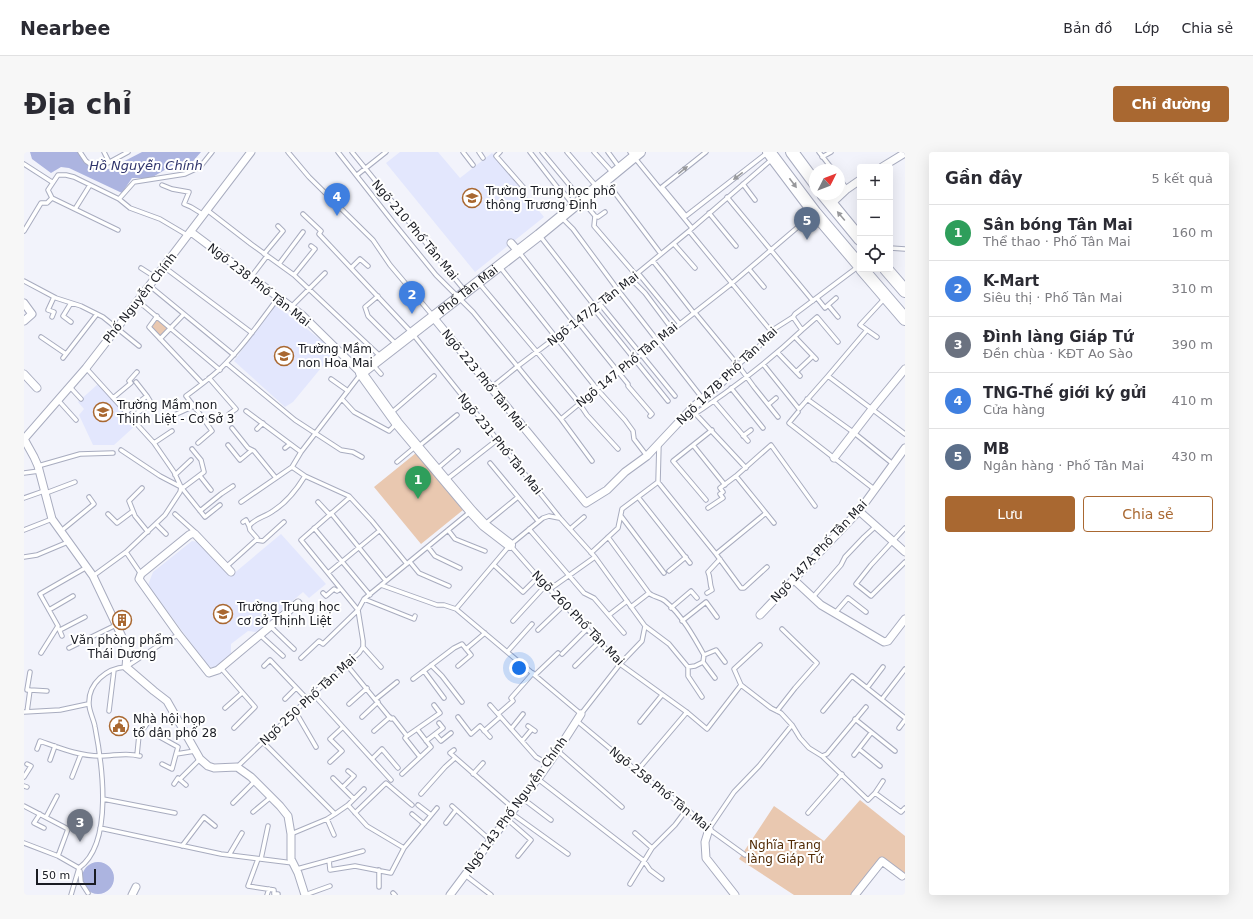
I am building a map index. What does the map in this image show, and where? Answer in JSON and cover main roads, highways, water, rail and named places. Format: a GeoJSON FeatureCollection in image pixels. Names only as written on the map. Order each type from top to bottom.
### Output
{"type":"FeatureCollection","features":[{"type":"Feature","properties":{"kind":"main road"},"geometry":{"type":"LineString","coordinates":[[792,152],[809,175]]}},
{"type":"Feature","properties":{"kind":"main road"},"geometry":{"type":"LineString","coordinates":[[770,154],[815,212],[857,262]]}},
{"type":"Feature","properties":{"kind":"main road"},"geometry":{"type":"LineString","coordinates":[[828,200],[858,236]]}},
{"type":"Feature","properties":{"kind":"main road"},"geometry":{"type":"LineString","coordinates":[[865,272],[905,319]]}},
{"type":"Feature","properties":{"kind":"main road"},"geometry":{"type":"LineString","coordinates":[[889,272],[905,291]]}},
{"type":"Feature","properties":{"kind":"water","name":"Hồ Nguyễn Chính"},"geometry":{"type":"Polygon","coordinates":[[[30,152],[78,152],[92,169],[109,169],[142,152],[201,152],[185,169],[173,165],[151,178],[132,178],[122,193],[69,168],[61,167],[51,173],[32,159],[30,152]]]}},
{"type":"Feature","properties":{"kind":"water"},"geometry":{"type":"Polygon","coordinates":[[[98,862],[104,863],[111,869],[114,878],[113,884],[107,891],[98,894],[92,893],[85,887],[82,878],[83,872],[89,865],[98,862]]]}},
{"type":"Feature","properties":{"kind":"place","name":"Trường Trung học phổ thông Trương Định"},"geometry":{"type":"Point","coordinates":[472,198]}},
{"type":"Feature","properties":{"kind":"place","name":"TNG-Thế giới ký gửi"},"geometry":{"type":"Point","coordinates":[337,216]}},
{"type":"Feature","properties":{"kind":"place","name":"MB"},"geometry":{"type":"Point","coordinates":[807,240]}},
{"type":"Feature","properties":{"kind":"place","name":"K-Mart"},"geometry":{"type":"Point","coordinates":[412,314]}},
{"type":"Feature","properties":{"kind":"place","name":"Trường Mầm non Hoa Mai"},"geometry":{"type":"Point","coordinates":[284,356]}},
{"type":"Feature","properties":{"kind":"place","name":"Trường Mầm non Thịnh Liệt - Cơ Sở 3"},"geometry":{"type":"Point","coordinates":[103,412]}},
{"type":"Feature","properties":{"kind":"place","name":"Sân bóng Tân Mai"},"geometry":{"type":"Point","coordinates":[418,499]}},
{"type":"Feature","properties":{"kind":"place","name":"Trường Trung học cơ sở Thịnh Liệt"},"geometry":{"type":"Point","coordinates":[223,614]}},
{"type":"Feature","properties":{"kind":"place","name":"Văn phòng phẩm Thái Dương"},"geometry":{"type":"Point","coordinates":[122,620]}},
{"type":"Feature","properties":{"kind":"place","name":"Nhà hội họp tổ dân phố 28"},"geometry":{"type":"Point","coordinates":[119,726]}},
{"type":"Feature","properties":{"kind":"place","name":"Đình làng Giáp Tứ"},"geometry":{"type":"Point","coordinates":[80,842]}},
{"type":"Feature","properties":{"kind":"park label","name":"Nghĩa Trang làng Giáp Tứ"},"geometry":{"type":"Point","coordinates":[785,852]}}]}
